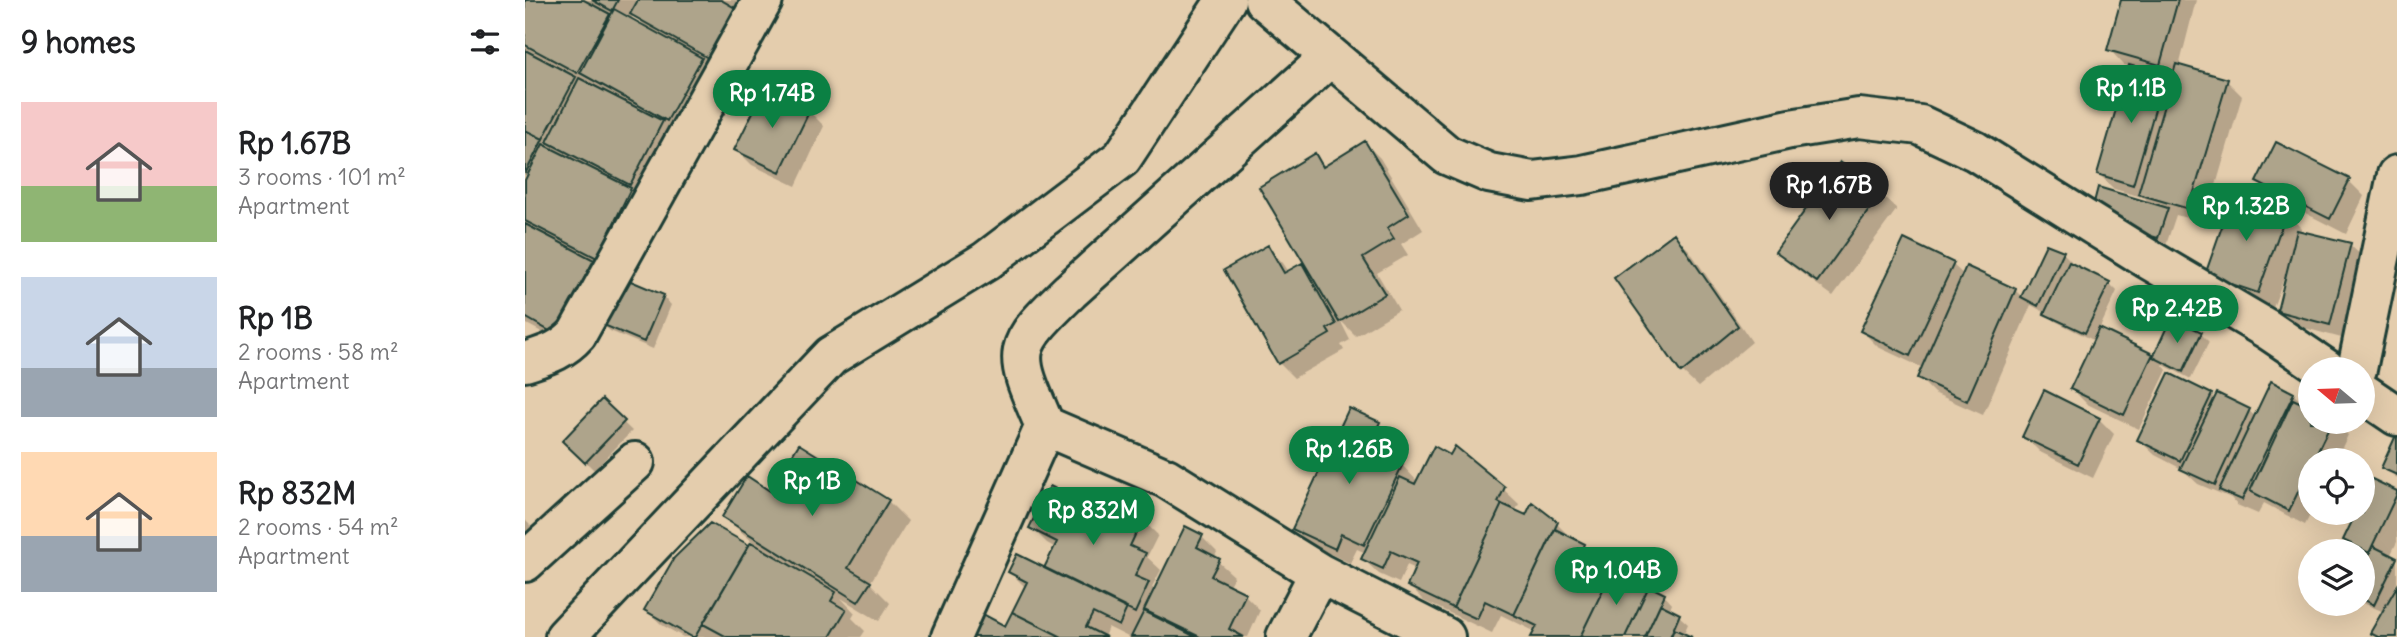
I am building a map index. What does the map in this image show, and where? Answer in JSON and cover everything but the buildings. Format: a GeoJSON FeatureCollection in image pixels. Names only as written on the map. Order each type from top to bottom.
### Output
{"type":"FeatureCollection","features":[{"type":"Feature","properties":{"kind":"street"},"geometry":{"type":"LineString","coordinates":[[525,362],[567,346],[577,334],[763,0]]}},
{"type":"Feature","properties":{"kind":"street"},"geometry":{"type":"LineString","coordinates":[[565,637],[831,356],[986,261],[1122,158],[1226,0]]}},
{"type":"Feature","properties":{"kind":"street"},"geometry":{"type":"LineString","coordinates":[[1264,0],[1447,155],[1489,173],[1532,181],[1582,175],[1790,129],[1859,118],[1920,125],[1975,151],[2148,259],[2267,329],[2308,357]]}},
{"type":"Feature","properties":{"kind":"street"},"geometry":{"type":"LineString","coordinates":[[1330,57],[1033,327],[1021,351],[1024,377],[1045,426],[1166,478],[1319,573],[1445,637]]}},
{"type":"Feature","properties":{"kind":"street"},"geometry":{"type":"LineString","coordinates":[[2359,357],[2397,175]]}},
{"type":"Feature","properties":{"kind":"street"},"geometry":{"type":"LineString","coordinates":[[2375,401],[2397,416]]}},
{"type":"Feature","properties":{"kind":"street"},"geometry":{"type":"LineString","coordinates":[[951,637],[1045,426]]}},
{"type":"Feature","properties":{"kind":"street"},"geometry":{"type":"LineString","coordinates":[[525,562],[635,462]]}},
{"type":"Feature","properties":{"kind":"street"},"geometry":{"type":"LineString","coordinates":[[1286,637],[1319,573]]}}]}
